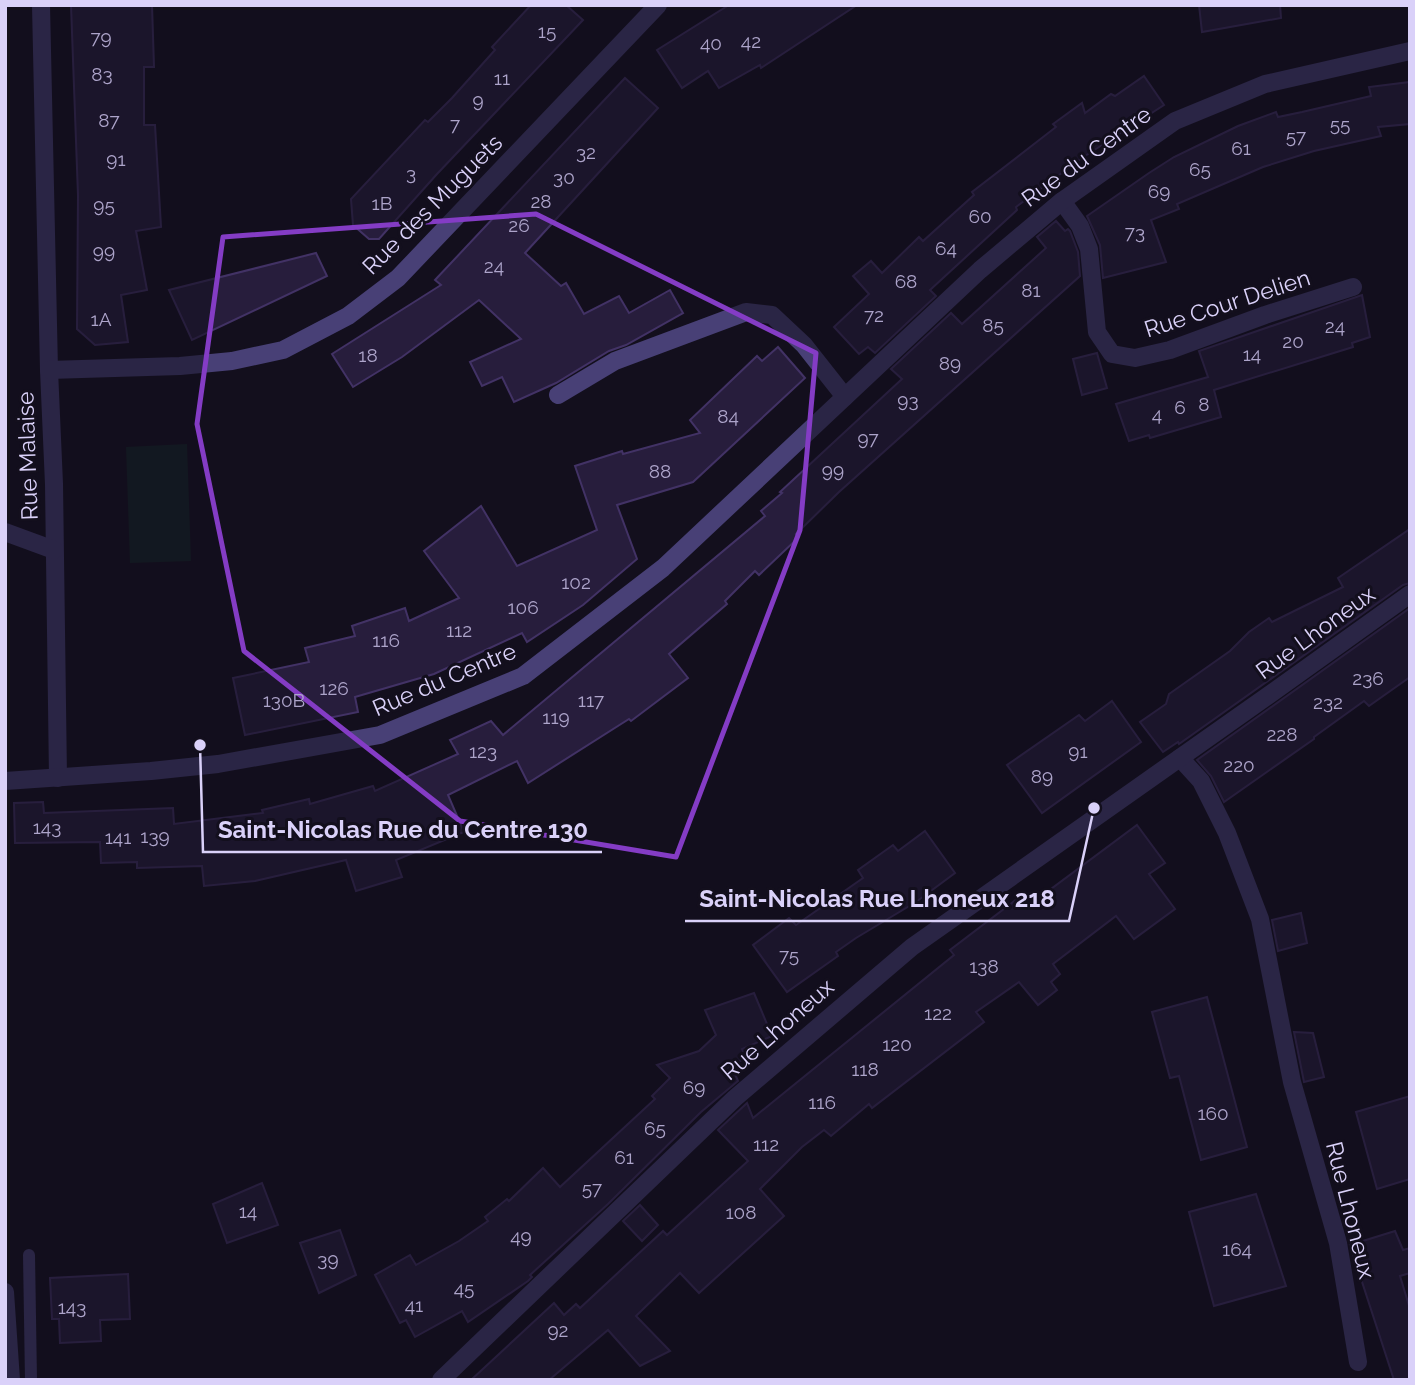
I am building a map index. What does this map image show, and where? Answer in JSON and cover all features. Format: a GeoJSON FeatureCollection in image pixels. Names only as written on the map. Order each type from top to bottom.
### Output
{"type":"FeatureCollection","features":[{"type":"Feature","properties":{"kind":"street","name":"Rue Malaise"},"geometry":{"type":"LineString","coordinates":[[41,5],[54,484],[58,778]]}},
{"type":"Feature","properties":{"kind":"street","name":"Rue des Muguets"},"geometry":{"type":"LineString","coordinates":[[49,370],[180,366],[232,361],[283,350],[348,316],[398,278],[639,12],[658,5]]}},
{"type":"Feature","properties":{"kind":"street","name":"Rue du Centre"},"geometry":{"type":"LineString","coordinates":[[5,781],[218,764],[380,735],[523,676],[663,568],[980,270],[1062,201],[1175,121],[1265,85],[1410,51]]}},
{"type":"Feature","properties":{"kind":"street","name":"Rue Cour Delien"},"geometry":{"type":"LineString","coordinates":[[1062,201],[1080,226],[1089,250],[1097,332],[1112,354],[1135,358],[1170,349],[1353,287]]}},
{"type":"Feature","properties":{"kind":"street"},"geometry":{"type":"LineString","coordinates":[[558,395],[615,361],[746,312],[772,315],[804,345],[845,397]]}},
{"type":"Feature","properties":{"kind":"street"},"geometry":{"type":"LineString","coordinates":[[5,532],[54,550]]}},
{"type":"Feature","properties":{"kind":"street","name":"Rue Lhoneux"},"geometry":{"type":"LineString","coordinates":[[441,1380],[735,1098],[912,947],[1410,594]]}},
{"type":"Feature","properties":{"kind":"street","name":"Rue Lhoneux"},"geometry":{"type":"LineString","coordinates":[[1180,758],[1200,780],[1227,833],[1260,919],[1292,1083],[1338,1243],[1358,1362]]}},
{"type":"Feature","properties":{"kind":"street"},"geometry":{"type":"LineString","coordinates":[[5,1292],[11,1380]]}},
{"type":"Feature","properties":{"kind":"lane"},"geometry":{"type":"LineString","coordinates":[[29,1255],[31,1380]]}},
{"type":"Feature","properties":{"kind":"highlighted area"},"geometry":{"type":"Polygon","coordinates":[[[536,214],[816,353],[800,530],[676,857],[460,821],[244,651],[197,424],[223,237],[536,214]]]}},
{"type":"Feature","properties":{"kind":"shaded area"},"geometry":{"type":"Polygon","coordinates":[[[187,444],[191,561],[130,563],[126,447],[187,444]]]}},
{"type":"Feature","properties":{"kind":"building"},"geometry":{"type":"Polygon","coordinates":[[[71,5],[152,5],[154,67],[144,67],[144,125],[155,125],[161,227],[136,231],[147,290],[121,295],[128,342],[95,345],[77,329],[78,195],[71,5]]]}},
{"type":"Feature","properties":{"kind":"building"},"geometry":{"type":"Polygon","coordinates":[[[531,5],[566,5],[583,20],[379,239],[369,239],[353,225],[351,199],[425,120],[428,122],[452,98],[495,50],[492,47],[531,5]]]}},
{"type":"Feature","properties":{"kind":"building"},"geometry":{"type":"Polygon","coordinates":[[[729,5],[857,5],[761,68],[760,65],[719,88],[708,71],[682,88],[657,50],[729,5]]]}},
{"type":"Feature","properties":{"kind":"building"},"geometry":{"type":"Polygon","coordinates":[[[1199,5],[1280,5],[1281,18],[1202,32],[1199,5]]]}},
{"type":"Feature","properties":{"kind":"building"},"geometry":{"type":"Polygon","coordinates":[[[1144,76],[1164,105],[1082,158],[1016,207],[1017,210],[930,290],[936,296],[875,353],[868,347],[859,354],[834,327],[869,294],[853,276],[871,261],[882,273],[919,237],[923,241],[974,195],[972,192],[1056,127],[1053,124],[1082,103],[1085,113],[1111,94],[1115,96],[1144,76]]]}},
{"type":"Feature","properties":{"kind":"building"},"geometry":{"type":"Polygon","coordinates":[[[625,78],[658,108],[525,253],[561,286],[566,283],[584,314],[619,296],[629,313],[670,290],[683,313],[626,345],[609,351],[556,383],[514,402],[502,377],[482,386],[470,362],[521,339],[479,300],[402,357],[353,387],[332,354],[441,285],[435,280],[625,78]]]}},
{"type":"Feature","properties":{"kind":"building"},"geometry":{"type":"Polygon","coordinates":[[[1410,82],[1410,124],[1378,127],[1381,136],[1314,151],[1263,167],[1177,204],[1179,209],[1151,220],[1166,262],[1103,278],[1100,245],[1087,216],[1174,157],[1238,126],[1276,112],[1278,117],[1302,112],[1371,96],[1369,87],[1410,82]]]}},
{"type":"Feature","properties":{"kind":"building"},"geometry":{"type":"Polygon","coordinates":[[[1056,221],[1065,231],[1070,231],[1078,252],[1080,276],[839,492],[796,534],[799,537],[759,575],[755,571],[725,601],[727,604],[669,654],[688,678],[631,721],[629,719],[528,783],[517,761],[448,795],[464,832],[396,860],[402,877],[356,891],[346,860],[255,881],[204,886],[202,866],[137,868],[137,862],[101,863],[100,842],[15,843],[14,803],[43,802],[44,813],[173,808],[174,824],[263,813],[262,810],[309,799],[310,804],[373,786],[375,791],[458,754],[450,740],[491,721],[503,735],[765,516],[761,511],[782,493],[780,492],[902,379],[891,369],[951,313],[962,324],[1046,248],[1037,237],[1056,221]]]}},
{"type":"Feature","properties":{"kind":"building"},"geometry":{"type":"Polygon","coordinates":[[[316,253],[327,276],[192,340],[169,290],[316,253]]]}},
{"type":"Feature","properties":{"kind":"building"},"geometry":{"type":"Polygon","coordinates":[[[1362,295],[1370,337],[1352,343],[1353,347],[1214,390],[1221,417],[1150,438],[1149,435],[1129,441],[1116,404],[1208,377],[1199,351],[1362,295]]]}},
{"type":"Feature","properties":{"kind":"building"},"geometry":{"type":"Polygon","coordinates":[[[778,347],[805,378],[693,482],[617,505],[637,559],[583,605],[527,642],[522,633],[434,674],[355,697],[358,712],[245,735],[233,678],[309,662],[305,648],[355,636],[352,626],[405,608],[409,621],[459,598],[424,551],[481,506],[517,566],[597,530],[575,466],[622,451],[623,454],[700,433],[690,420],[757,356],[762,361],[778,347]]]}},
{"type":"Feature","properties":{"kind":"building"},"geometry":{"type":"Polygon","coordinates":[[[1097,353],[1107,388],[1082,395],[1073,359],[1097,353]]]}},
{"type":"Feature","properties":{"kind":"building"},"geometry":{"type":"Polygon","coordinates":[[[1410,529],[1410,583],[1403,585],[1179,744],[1178,742],[1163,752],[1140,722],[1166,704],[1169,694],[1230,651],[1249,632],[1269,618],[1272,622],[1343,587],[1338,578],[1410,529]]]}},
{"type":"Feature","properties":{"kind":"building"},"geometry":{"type":"Polygon","coordinates":[[[1410,608],[1410,677],[1369,706],[1364,701],[1224,802],[1211,776],[1197,760],[1410,608]]]}},
{"type":"Feature","properties":{"kind":"building"},"geometry":{"type":"Polygon","coordinates":[[[1112,701],[1141,742],[1042,813],[1007,765],[1079,715],[1085,721],[1112,701]]]}},
{"type":"Feature","properties":{"kind":"building"},"geometry":{"type":"Polygon","coordinates":[[[1137,825],[1165,863],[1149,874],[1175,909],[1134,939],[1116,916],[1053,964],[1060,974],[1051,982],[1057,990],[1038,1005],[1019,982],[976,1012],[984,1022],[872,1108],[869,1104],[831,1136],[824,1130],[802,1147],[760,1189],[784,1216],[699,1293],[680,1273],[636,1316],[670,1351],[640,1366],[608,1330],[549,1380],[471,1380],[554,1303],[564,1315],[576,1304],[580,1308],[663,1231],[667,1235],[748,1161],[718,1130],[747,1103],[753,1118],[954,955],[950,950],[1021,896],[1028,906],[1137,825]]]}},
{"type":"Feature","properties":{"kind":"building"},"geometry":{"type":"Polygon","coordinates":[[[925,831],[955,873],[916,902],[836,952],[838,956],[787,992],[753,945],[789,918],[796,925],[863,878],[858,870],[893,845],[898,851],[925,831]]]}},
{"type":"Feature","properties":{"kind":"building"},"geometry":{"type":"Polygon","coordinates":[[[1301,913],[1307,943],[1278,951],[1272,920],[1301,913]]]}},
{"type":"Feature","properties":{"kind":"building"},"geometry":{"type":"Polygon","coordinates":[[[754,993],[772,1036],[742,1049],[746,1059],[731,1064],[738,1081],[701,1112],[608,1204],[530,1275],[532,1277],[528,1281],[468,1322],[462,1311],[415,1337],[406,1320],[400,1323],[375,1275],[410,1255],[416,1265],[459,1241],[488,1221],[485,1217],[507,1199],[509,1201],[543,1168],[560,1187],[655,1099],[652,1096],[670,1078],[657,1065],[699,1051],[716,1035],[705,1010],[754,993]]]}},
{"type":"Feature","properties":{"kind":"building"},"geometry":{"type":"Polygon","coordinates":[[[1207,997],[1247,1147],[1201,1160],[1179,1076],[1170,1078],[1152,1012],[1207,997]]]}},
{"type":"Feature","properties":{"kind":"building"},"geometry":{"type":"Polygon","coordinates":[[[1294,1032],[1313,1033],[1324,1077],[1304,1082],[1294,1032]]]}},
{"type":"Feature","properties":{"kind":"building"},"geometry":{"type":"Polygon","coordinates":[[[1410,1096],[1410,1179],[1377,1189],[1356,1112],[1410,1096]]]}},
{"type":"Feature","properties":{"kind":"building"},"geometry":{"type":"Polygon","coordinates":[[[262,1183],[278,1225],[227,1243],[213,1204],[262,1183]]]}},
{"type":"Feature","properties":{"kind":"building"},"geometry":{"type":"Polygon","coordinates":[[[1256,1194],[1286,1286],[1214,1306],[1189,1212],[1256,1194]]]}},
{"type":"Feature","properties":{"kind":"building"},"geometry":{"type":"Polygon","coordinates":[[[640,1205],[658,1225],[642,1241],[623,1221],[640,1205]]]}},
{"type":"Feature","properties":{"kind":"building"},"geometry":{"type":"Polygon","coordinates":[[[340,1230],[356,1275],[319,1293],[300,1243],[340,1230]]]}},
{"type":"Feature","properties":{"kind":"building"},"geometry":{"type":"Polygon","coordinates":[[[1395,1231],[1403,1250],[1410,1248],[1410,1273],[1400,1276],[1410,1309],[1410,1380],[1394,1380],[1350,1245],[1395,1231]]]}},
{"type":"Feature","properties":{"kind":"building"},"geometry":{"type":"Polygon","coordinates":[[[128,1274],[130,1319],[100,1320],[101,1341],[60,1343],[59,1319],[52,1319],[50,1278],[128,1274]]]}},
{"type":"Feature","properties":{"kind":"place","name":"Saint-Nicolas Rue du Centre 130"},"geometry":{"type":"Point","coordinates":[200,745]}},
{"type":"Feature","properties":{"kind":"place","name":"Saint-Nicolas Rue Lhoneux 218"},"geometry":{"type":"Point","coordinates":[1094,808]}}]}
